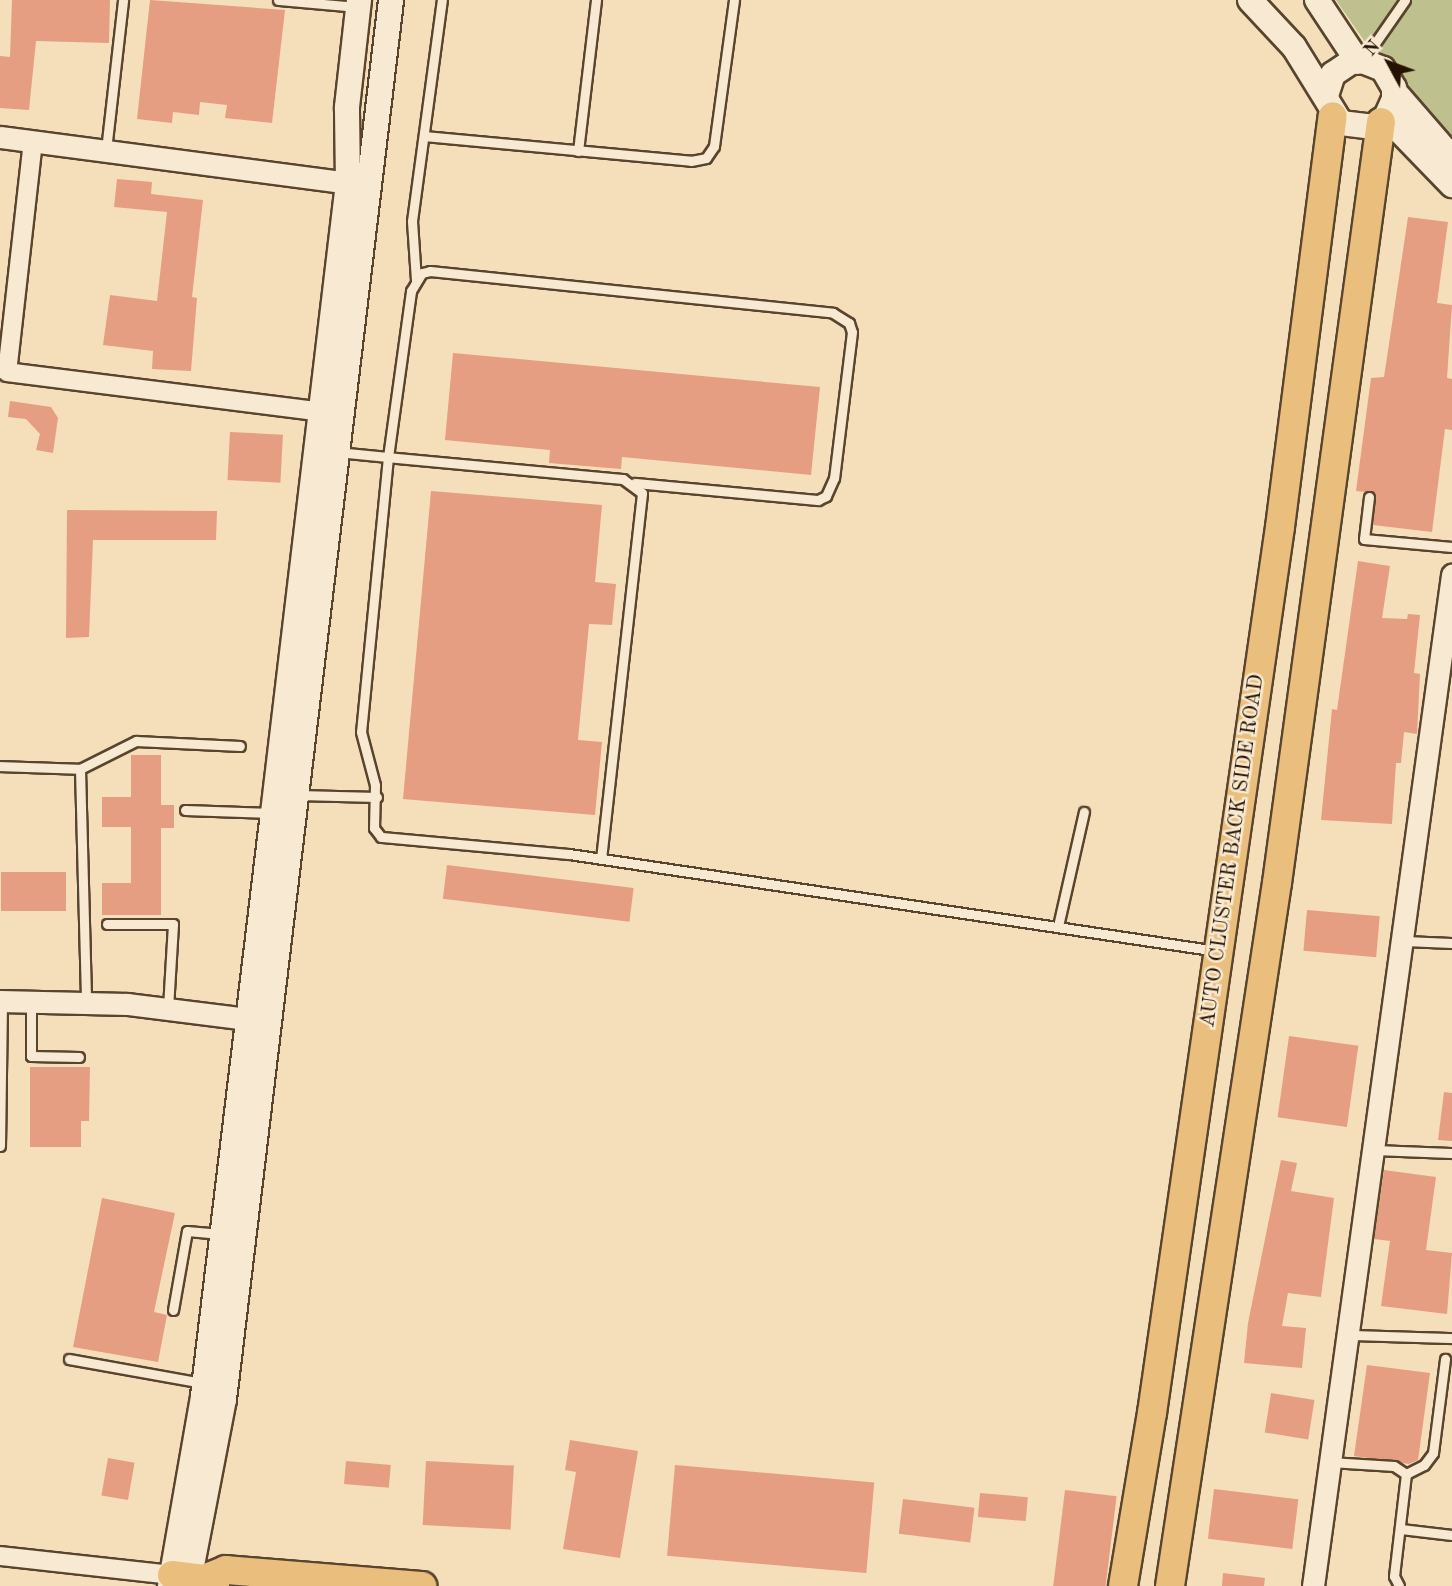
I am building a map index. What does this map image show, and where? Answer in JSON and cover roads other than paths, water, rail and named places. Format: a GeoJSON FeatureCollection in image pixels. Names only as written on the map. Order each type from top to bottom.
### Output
{"type":"FeatureCollection","features":[{"type":"Feature","properties":{"kind":"main road"},"geometry":{"type":"LineString","coordinates":[[190,1582],[224,1399],[278,826],[358,185],[391,0]]}},
{"type":"Feature","properties":{"kind":"main road"},"geometry":{"type":"LineString","coordinates":[[1250,0],[1294,47],[1330,105],[1351,128],[1383,119]]}},
{"type":"Feature","properties":{"kind":"main road"},"geometry":{"type":"LineString","coordinates":[[1317,0],[1360,61],[1383,69],[1394,91],[1452,158]]}},
{"type":"Feature","properties":{"kind":"main road"},"geometry":{"type":"LineString","coordinates":[[349,137],[363,107],[364,3]]}},
{"type":"Feature","properties":{"kind":"main road"},"geometry":{"type":"LineString","coordinates":[[358,185],[349,137],[347,107],[364,3]]}},
{"type":"Feature","properties":{"kind":"main road","name":"AUTO CLUSTER BACK SIDE ROAD"},"geometry":{"type":"LineString","coordinates":[[1123,1586],[1320,244],[1333,74],[1360,61]]}},
{"type":"Feature","properties":{"kind":"main road"},"geometry":{"type":"LineString","coordinates":[[1170,1586],[1277,883],[1383,119],[1394,91]]}},
{"type":"Feature","properties":{"kind":"main road"},"geometry":{"type":"LineString","coordinates":[[1383,119],[1452,185]]}},
{"type":"Feature","properties":{"kind":"main road"},"geometry":{"type":"LineString","coordinates":[[278,826],[294,794],[337,452],[331,413]]}},
{"type":"Feature","properties":{"kind":"main road"},"geometry":{"type":"LineString","coordinates":[[190,1582],[205,1384],[223,1234],[259,1020]]}},
{"type":"Feature","properties":{"kind":"main road"},"geometry":{"type":"LineString","coordinates":[[190,1582],[226,1570],[422,1586]]}},
{"type":"Feature","properties":{"kind":"street"},"geometry":{"type":"LineString","coordinates":[[0,137],[358,185]]}},
{"type":"Feature","properties":{"kind":"street"},"geometry":{"type":"LineString","coordinates":[[33,141],[7,372],[331,413]]}},
{"type":"Feature","properties":{"kind":"street"},"geometry":{"type":"LineString","coordinates":[[1313,1586],[1345,1335],[1404,941],[1452,575]]}},
{"type":"Feature","properties":{"kind":"street"},"geometry":{"type":"LineString","coordinates":[[1,1001],[86,1002],[259,1020]]}},
{"type":"Feature","properties":{"kind":"street"},"geometry":{"type":"LineString","coordinates":[[0,1556],[190,1582]]}},
{"type":"Feature","properties":{"kind":"lane"},"geometry":{"type":"LineString","coordinates":[[106,151],[123,0]]}},
{"type":"Feature","properties":{"kind":"lane"},"geometry":{"type":"LineString","coordinates":[[278,0],[364,3]]}},
{"type":"Feature","properties":{"kind":"lane"},"geometry":{"type":"LineString","coordinates":[[442,0],[412,221],[416,280],[388,457],[361,732],[376,797],[374,828],[381,837],[601,859],[1218,951]]}},
{"type":"Feature","properties":{"kind":"lane"},"geometry":{"type":"LineString","coordinates":[[578,151],[596,0]]}},
{"type":"Feature","properties":{"kind":"lane"},"geometry":{"type":"LineString","coordinates":[[424,136],[691,161],[706,158],[715,146],[734,0]]}},
{"type":"Feature","properties":{"kind":"lane"},"geometry":{"type":"LineString","coordinates":[[1360,61],[1405,0]]}},
{"type":"Feature","properties":{"kind":"lane"},"geometry":{"type":"LineString","coordinates":[[337,452],[818,500],[826,496],[834,478],[852,332],[849,323],[833,313],[430,271],[416,280]]}},
{"type":"Feature","properties":{"kind":"lane"},"geometry":{"type":"LineString","coordinates":[[601,859],[642,493],[635,483]]}},
{"type":"Feature","properties":{"kind":"lane"},"geometry":{"type":"LineString","coordinates":[[1369,497],[1364,538],[1452,547]]}},
{"type":"Feature","properties":{"kind":"lane"},"geometry":{"type":"LineString","coordinates":[[0,766],[80,769],[136,741],[240,746]]}},
{"type":"Feature","properties":{"kind":"lane"},"geometry":{"type":"LineString","coordinates":[[80,769],[86,1002]]}},
{"type":"Feature","properties":{"kind":"lane"},"geometry":{"type":"LineString","coordinates":[[294,794],[376,797]]}},
{"type":"Feature","properties":{"kind":"lane"},"geometry":{"type":"LineString","coordinates":[[186,810],[278,826]]}},
{"type":"Feature","properties":{"kind":"lane"},"geometry":{"type":"LineString","coordinates":[[1058,926],[1084,812]]}},
{"type":"Feature","properties":{"kind":"lane"},"geometry":{"type":"LineString","coordinates":[[107,924],[173,924],[168,1009]]}},
{"type":"Feature","properties":{"kind":"lane"},"geometry":{"type":"LineString","coordinates":[[1404,941],[1452,943]]}},
{"type":"Feature","properties":{"kind":"lane"},"geometry":{"type":"LineString","coordinates":[[0,1146],[1,1001]]}},
{"type":"Feature","properties":{"kind":"lane"},"geometry":{"type":"LineString","coordinates":[[31,1001],[31,1056],[79,1057]]}},
{"type":"Feature","properties":{"kind":"lane"},"geometry":{"type":"LineString","coordinates":[[1371,1150],[1452,1153]]}},
{"type":"Feature","properties":{"kind":"lane"},"geometry":{"type":"LineString","coordinates":[[173,1310],[187,1231],[223,1234]]}},
{"type":"Feature","properties":{"kind":"lane"},"geometry":{"type":"LineString","coordinates":[[1345,1335],[1452,1338]]}},
{"type":"Feature","properties":{"kind":"lane"},"geometry":{"type":"LineString","coordinates":[[69,1359],[205,1384]]}},
{"type":"Feature","properties":{"kind":"lane"},"geometry":{"type":"LineString","coordinates":[[1406,1474],[1424,1465],[1433,1453],[1445,1359]]}},
{"type":"Feature","properties":{"kind":"lane"},"geometry":{"type":"LineString","coordinates":[[1328,1462],[1394,1466],[1406,1474]]}},
{"type":"Feature","properties":{"kind":"lane"},"geometry":{"type":"LineString","coordinates":[[1399,1586],[1394,1576],[1406,1474]]}},
{"type":"Feature","properties":{"kind":"lane"},"geometry":{"type":"LineString","coordinates":[[1401,1529],[1452,1535]]}}]}
